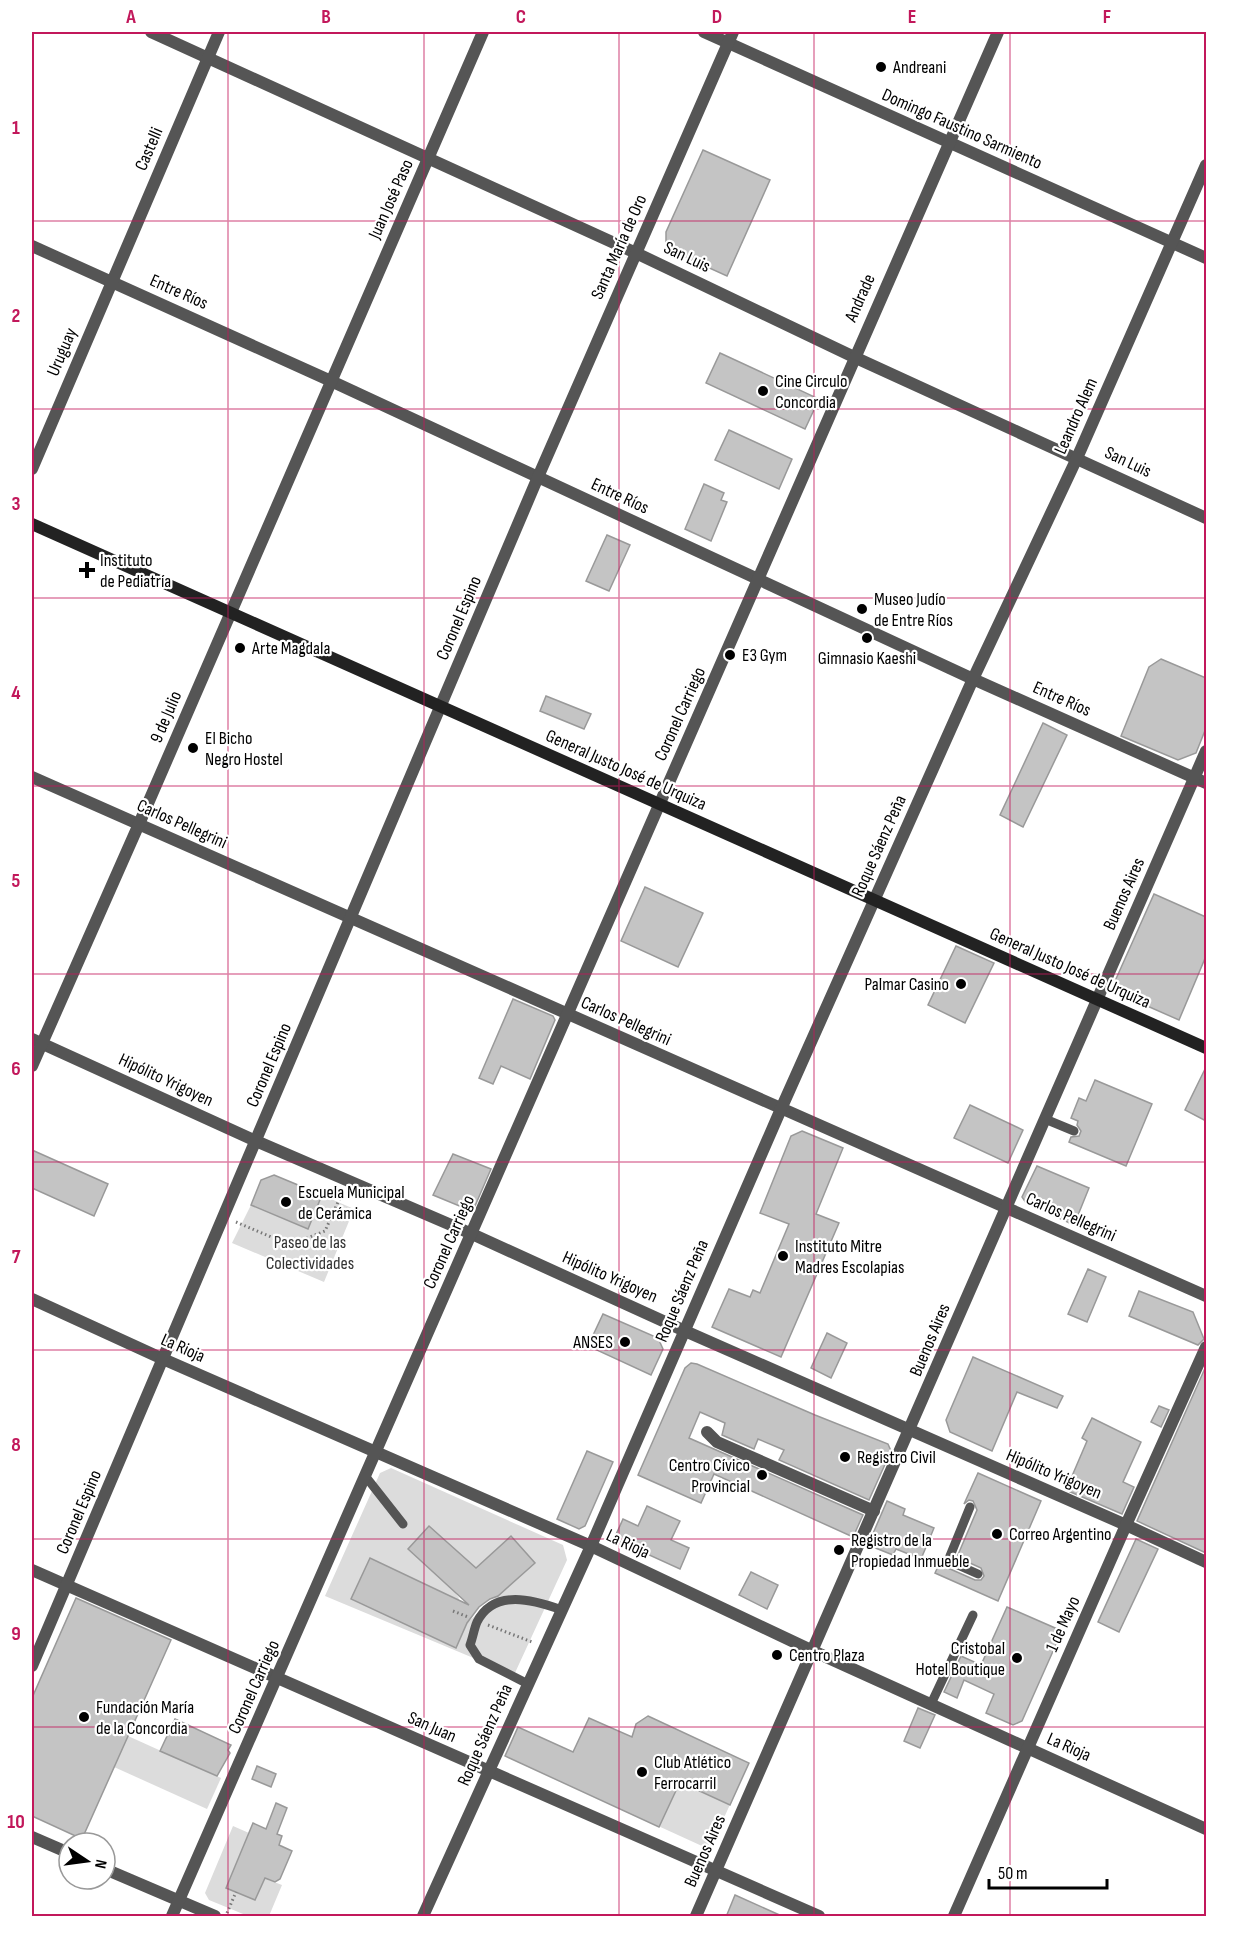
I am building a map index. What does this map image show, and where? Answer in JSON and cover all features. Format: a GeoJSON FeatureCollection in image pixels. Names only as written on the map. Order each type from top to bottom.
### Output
{"type":"FeatureCollection","features":[{"type":"Feature","properties":{"kind":"street","name":"San Luis"},"geometry":{"type":"LineString","coordinates":[[151,32],[636,253],[854,357],[1206,518]]}},
{"type":"Feature","properties":{"kind":"street","name":"Castelli"},"geometry":{"type":"LineString","coordinates":[[112,282],[219,32]]}},
{"type":"Feature","properties":{"kind":"street","name":"Juan José Paso"},"geometry":{"type":"LineString","coordinates":[[331,381],[483,32]]}},
{"type":"Feature","properties":{"kind":"street","name":"Domingo Faustino Sarmiento"},"geometry":{"type":"LineString","coordinates":[[704,32],[731,37],[949,143],[1206,258]]}},
{"type":"Feature","properties":{"kind":"street","name":"Andrade"},"geometry":{"type":"LineString","coordinates":[[758,580],[998,32]]}},
{"type":"Feature","properties":{"kind":"street","name":"Santa María de Oro"},"geometry":{"type":"LineString","coordinates":[[538,477],[731,37]]}},
{"type":"Feature","properties":{"kind":"street","name":"Leandro Alem"},"geometry":{"type":"LineString","coordinates":[[973,679],[1077,458],[1206,165]]}},
{"type":"Feature","properties":{"kind":"street","name":"Entre Ríos"},"geometry":{"type":"LineString","coordinates":[[32,246],[331,381],[973,679],[1201,780]]}},
{"type":"Feature","properties":{"kind":"street","name":"Uruguay"},"geometry":{"type":"LineString","coordinates":[[32,469],[112,282]]}},
{"type":"Feature","properties":{"kind":"street","name":"9 de Julio"},"geometry":{"type":"LineString","coordinates":[[32,1066],[36,1041],[139,824],[331,381]]}},
{"type":"Feature","properties":{"kind":"street","name":"Coronel Espino"},"geometry":{"type":"LineString","coordinates":[[32,1666],[538,477]]}},
{"type":"Feature","properties":{"kind":"street","name":"General Justo José de Urquiza"},"geometry":{"type":"LineString","coordinates":[[32,524],[1206,1048]]}},
{"type":"Feature","properties":{"kind":"street","name":"Coronel Carriego"},"geometry":{"type":"LineString","coordinates":[[172,1917],[378,1452],[758,580]]}},
{"type":"Feature","properties":{"kind":"street","name":"Roque Sáenz Peña"},"geometry":{"type":"LineString","coordinates":[[423,1917],[591,1546],[781,1108],[973,679]]}},
{"type":"Feature","properties":{"kind":"street","name":"Buenos Aires"},"geometry":{"type":"LineString","coordinates":[[696,1917],[1097,1000],[1201,780],[1206,751]]}},
{"type":"Feature","properties":{"kind":"street","name":"Carlos Pellegrini"},"geometry":{"type":"LineString","coordinates":[[32,777],[1206,1296]]}},
{"type":"Feature","properties":{"kind":"street","name":"Hipólito Yrigoyen"},"geometry":{"type":"LineString","coordinates":[[36,1041],[256,1141],[472,1234],[1206,1562]]}},
{"type":"Feature","properties":{"kind":"street","name":"La Rioja"},"geometry":{"type":"LineString","coordinates":[[32,1299],[591,1546],[813,1651],[1206,1829]]}},
{"type":"Feature","properties":{"kind":"street","name":"1 de Mayo"},"geometry":{"type":"LineString","coordinates":[[954,1917],[1206,1347]]}},
{"type":"Feature","properties":{"kind":"street"},"geometry":{"type":"LineString","coordinates":[[707,1432],[717,1442],[874,1511]]}},
{"type":"Feature","properties":{"kind":"street","name":"San Juan"},"geometry":{"type":"LineString","coordinates":[[32,1570],[819,1917]]}},
{"type":"Feature","properties":{"kind":"street"},"geometry":{"type":"LineString","coordinates":[[32,1837],[57,1848]]}},
{"type":"Feature","properties":{"kind":"street"},"geometry":{"type":"LineString","coordinates":[[117,1874],[215,1917]]}},
{"type":"Feature","properties":{"kind":"lane"},"geometry":{"type":"LineString","coordinates":[[1045,1119],[1074,1131]]}},
{"type":"Feature","properties":{"kind":"lane"},"geometry":{"type":"LineString","coordinates":[[366,1478],[403,1524]]}},
{"type":"Feature","properties":{"kind":"lane"},"geometry":{"type":"LineString","coordinates":[[970,1507],[950,1556],[951,1562],[978,1574]]}},
{"type":"Feature","properties":{"kind":"lane"},"geometry":{"type":"LineString","coordinates":[[528,1684],[479,1659],[470,1645],[478,1622],[490,1605],[514,1599],[535,1601],[562,1610]]}},
{"type":"Feature","properties":{"kind":"lane"},"geometry":{"type":"LineString","coordinates":[[931,1704],[973,1615]]}},
{"type":"Feature","properties":{"kind":"path"},"geometry":{"type":"LineString","coordinates":[[224,1217],[290,1245],[325,1231],[348,1181]]}},
{"type":"Feature","properties":{"kind":"path"},"geometry":{"type":"LineString","coordinates":[[453,1611],[545,1647]]}},
{"type":"Feature","properties":{"kind":"path"},"geometry":{"type":"LineString","coordinates":[[225,1917],[236,1892]]}},
{"type":"Feature","properties":{"kind":"green space","name":"Paseo de las Colectividades"},"geometry":{"type":"Polygon","coordinates":[[[322,1195],[354,1209],[324,1282],[232,1243],[251,1205],[308,1229],[322,1195]]]}},
{"type":"Feature","properties":{"kind":"green space"},"geometry":{"type":"Polygon","coordinates":[[[391,1468],[563,1545],[567,1560],[514,1675],[325,1596],[380,1473],[391,1468]],[[429,1526],[408,1549],[451,1588],[429,1526]],[[511,1537],[452,1589],[459,1598],[458,1600],[370,1559],[351,1599],[456,1648],[467,1623],[534,1563],[511,1537]]]}},
{"type":"Feature","properties":{"kind":"green space","name":"Club Atlético Ferrocarril"},"geometry":{"type":"Polygon","coordinates":[[[648,1716],[749,1763],[712,1844],[702,1846],[505,1756],[518,1727],[573,1752],[589,1718],[631,1737],[636,1724],[648,1716]]]}},
{"type":"Feature","properties":{"kind":"green space"},"geometry":{"type":"Polygon","coordinates":[[[128,1736],[221,1778],[207,1809],[114,1767],[128,1736]]]}},
{"type":"Feature","properties":{"kind":"green space"},"geometry":{"type":"Polygon","coordinates":[[[233,1826],[249,1833],[226,1888],[255,1900],[267,1874],[269,1880],[282,1885],[269,1916],[248,1916],[209,1900],[205,1893],[233,1826]]]}},
{"type":"Feature","properties":{"kind":"building"},"geometry":{"type":"Polygon","coordinates":[[[703,150],[770,180],[727,276],[672,251],[666,245],[666,232],[703,150]]]}},
{"type":"Feature","properties":{"kind":"building","name":"Cine Circulo Concordia"},"geometry":{"type":"Polygon","coordinates":[[[720,353],[819,399],[805,429],[706,383],[720,353]]]}},
{"type":"Feature","properties":{"kind":"building"},"geometry":{"type":"Polygon","coordinates":[[[729,430],[792,459],[779,489],[715,460],[729,430]]]}},
{"type":"Feature","properties":{"kind":"building"},"geometry":{"type":"Polygon","coordinates":[[[704,484],[724,493],[721,500],[727,502],[711,541],[685,529],[704,484]]]}},
{"type":"Feature","properties":{"kind":"building"},"geometry":{"type":"Polygon","coordinates":[[[607,535],[630,545],[609,591],[586,581],[607,535]]]}},
{"type":"Feature","properties":{"kind":"building"},"geometry":{"type":"Polygon","coordinates":[[[1161,659],[1206,678],[1206,728],[1196,753],[1178,760],[1121,736],[1149,667],[1161,659]]]}},
{"type":"Feature","properties":{"kind":"building"},"geometry":{"type":"Polygon","coordinates":[[[546,696],[591,714],[584,729],[540,711],[546,696]]]}},
{"type":"Feature","properties":{"kind":"building"},"geometry":{"type":"Polygon","coordinates":[[[1043,723],[1067,735],[1023,827],[1000,815],[1043,723]]]}},
{"type":"Feature","properties":{"kind":"building"},"geometry":{"type":"Polygon","coordinates":[[[645,887],[703,913],[678,967],[621,941],[645,887]]]}},
{"type":"Feature","properties":{"kind":"building"},"geometry":{"type":"Polygon","coordinates":[[[1154,894],[1206,917],[1206,956],[1179,1020],[1111,990],[1154,894]]]}},
{"type":"Feature","properties":{"kind":"building","name":"Palmar Casino"},"geometry":{"type":"Polygon","coordinates":[[[956,946],[994,963],[965,1023],[928,1005],[956,946]]]}},
{"type":"Feature","properties":{"kind":"building"},"geometry":{"type":"Polygon","coordinates":[[[513,999],[553,1016],[555,1020],[530,1079],[501,1066],[493,1084],[479,1078],[513,999]]]}},
{"type":"Feature","properties":{"kind":"building"},"geometry":{"type":"Polygon","coordinates":[[[1206,1067],[1206,1121],[1185,1110],[1206,1067]]]}},
{"type":"Feature","properties":{"kind":"building"},"geometry":{"type":"Polygon","coordinates":[[[1095,1080],[1152,1104],[1126,1166],[1069,1142],[1071,1137],[1079,1136],[1081,1131],[1077,1125],[1078,1121],[1071,1118],[1079,1098],[1086,1101],[1095,1080]]]}},
{"type":"Feature","properties":{"kind":"building"},"geometry":{"type":"Polygon","coordinates":[[[970,1105],[1023,1130],[1008,1163],[954,1138],[970,1105]]]}},
{"type":"Feature","properties":{"kind":"building","name":"Instituto Mitre Madres Escolapias"},"geometry":{"type":"Polygon","coordinates":[[[802,1131],[843,1148],[816,1214],[839,1223],[781,1357],[712,1327],[729,1289],[750,1297],[753,1290],[760,1293],[789,1224],[760,1213],[791,1136],[802,1131]]]}},
{"type":"Feature","properties":{"kind":"building"},"geometry":{"type":"Polygon","coordinates":[[[32,1150],[108,1184],[94,1216],[32,1188],[32,1150]]]}},
{"type":"Feature","properties":{"kind":"building"},"geometry":{"type":"Polygon","coordinates":[[[453,1154],[491,1169],[475,1206],[469,1210],[433,1195],[453,1154]]]}},
{"type":"Feature","properties":{"kind":"building"},"geometry":{"type":"Polygon","coordinates":[[[1037,1166],[1089,1188],[1074,1225],[1026,1203],[1022,1197],[1037,1166]]]}},
{"type":"Feature","properties":{"kind":"building","name":"Escuela Municipal de Cerámica"},"geometry":{"type":"Polygon","coordinates":[[[274,1175],[322,1195],[308,1229],[251,1205],[261,1180],[274,1175]]]}},
{"type":"Feature","properties":{"kind":"building"},"geometry":{"type":"Polygon","coordinates":[[[1088,1269],[1106,1277],[1087,1322],[1068,1314],[1088,1269]]]}},
{"type":"Feature","properties":{"kind":"building"},"geometry":{"type":"Polygon","coordinates":[[[1139,1291],[1193,1312],[1204,1339],[1198,1345],[1129,1316],[1139,1291]]]}},
{"type":"Feature","properties":{"kind":"building","name":"ANSES"},"geometry":{"type":"Polygon","coordinates":[[[603,1314],[658,1338],[663,1349],[651,1375],[588,1346],[603,1314]]]}},
{"type":"Feature","properties":{"kind":"building"},"geometry":{"type":"Polygon","coordinates":[[[827,1333],[847,1343],[831,1378],[811,1368],[827,1333]]]}},
{"type":"Feature","properties":{"kind":"building"},"geometry":{"type":"Polygon","coordinates":[[[973,1357],[1063,1396],[1057,1408],[1017,1392],[992,1451],[950,1432],[946,1420],[973,1357]]]}},
{"type":"Feature","properties":{"kind":"building"},"geometry":{"type":"Polygon","coordinates":[[[691,1363],[888,1444],[891,1451],[869,1500],[779,1460],[784,1450],[758,1439],[754,1449],[722,1435],[725,1423],[700,1412],[689,1438],[863,1515],[853,1537],[714,1474],[701,1503],[638,1475],[685,1368],[691,1363]]]}},
{"type":"Feature","properties":{"kind":"building"},"geometry":{"type":"Polygon","coordinates":[[[1206,1366],[1206,1553],[1137,1521],[1206,1366]]]}},
{"type":"Feature","properties":{"kind":"building"},"geometry":{"type":"Polygon","coordinates":[[[1159,1406],[1169,1410],[1161,1427],[1151,1422],[1159,1406]]]}},
{"type":"Feature","properties":{"kind":"building"},"geometry":{"type":"Polygon","coordinates":[[[1092,1418],[1141,1442],[1123,1482],[1134,1487],[1122,1514],[1066,1490],[1087,1441],[1082,1438],[1092,1418]]]}},
{"type":"Feature","properties":{"kind":"building"},"geometry":{"type":"Polygon","coordinates":[[[587,1451],[613,1462],[585,1526],[579,1529],[557,1519],[587,1451]]]}},
{"type":"Feature","properties":{"kind":"building","name":"Correo Argentino"},"geometry":{"type":"Polygon","coordinates":[[[978,1473],[1041,1501],[998,1601],[935,1573],[940,1562],[975,1580],[981,1580],[984,1576],[981,1568],[957,1557],[977,1510],[973,1501],[969,1500],[964,1504],[978,1473]]]}},
{"type":"Feature","properties":{"kind":"building"},"geometry":{"type":"Polygon","coordinates":[[[887,1501],[905,1509],[903,1515],[934,1528],[921,1559],[896,1549],[893,1555],[868,1545],[887,1501]]]}},
{"type":"Feature","properties":{"kind":"building"},"geometry":{"type":"Polygon","coordinates":[[[647,1506],[680,1521],[671,1540],[689,1548],[680,1569],[614,1539],[623,1519],[638,1526],[647,1506]]]}},
{"type":"Feature","properties":{"kind":"building"},"geometry":{"type":"Polygon","coordinates":[[[429,1526],[476,1568],[511,1536],[535,1563],[498,1596],[479,1607],[467,1623],[456,1648],[351,1599],[370,1558],[469,1605],[408,1549],[429,1526]]]}},
{"type":"Feature","properties":{"kind":"building"},"geometry":{"type":"Polygon","coordinates":[[[1136,1539],[1158,1549],[1119,1632],[1098,1622],[1136,1539]]]}},
{"type":"Feature","properties":{"kind":"building"},"geometry":{"type":"Polygon","coordinates":[[[751,1572],[778,1585],[767,1609],[739,1595],[751,1572]]]}},
{"type":"Feature","properties":{"kind":"building","name":"Fundación María de la Concordia"},"geometry":{"type":"Polygon","coordinates":[[[76,1598],[171,1640],[86,1831],[65,1831],[32,1816],[32,1698],[76,1598]]]}},
{"type":"Feature","properties":{"kind":"building"},"geometry":{"type":"Polygon","coordinates":[[[1007,1607],[1062,1631],[1022,1721],[1013,1725],[986,1713],[994,1694],[964,1680],[957,1698],[944,1692],[961,1656],[981,1665],[1007,1607]]]}},
{"type":"Feature","properties":{"kind":"building"},"geometry":{"type":"Polygon","coordinates":[[[918,1708],[935,1715],[920,1748],[904,1741],[918,1708]]]}},
{"type":"Feature","properties":{"kind":"building","name":"Club Atlético Ferrocarril"},"geometry":{"type":"Polygon","coordinates":[[[648,1716],[749,1763],[730,1805],[680,1782],[659,1827],[505,1756],[518,1727],[573,1752],[589,1718],[632,1737],[636,1724],[648,1716]]]}},
{"type":"Feature","properties":{"kind":"building"},"geometry":{"type":"Polygon","coordinates":[[[175,1719],[231,1745],[228,1750],[230,1753],[217,1776],[160,1751],[175,1719]]]}},
{"type":"Feature","properties":{"kind":"building"},"geometry":{"type":"Polygon","coordinates":[[[257,1766],[276,1774],[271,1787],[252,1779],[257,1766]]]}},
{"type":"Feature","properties":{"kind":"building"},"geometry":{"type":"Polygon","coordinates":[[[276,1803],[287,1808],[277,1834],[282,1836],[279,1845],[292,1851],[280,1879],[275,1882],[265,1878],[255,1900],[226,1888],[253,1823],[266,1829],[276,1803]]]}},
{"type":"Feature","properties":{"kind":"building"},"geometry":{"type":"Polygon","coordinates":[[[735,1895],[784,1917],[726,1917],[735,1895]]]}},
{"type":"Feature","properties":{"kind":"place","name":"Andreani"},"geometry":{"type":"Point","coordinates":[881,67]}},
{"type":"Feature","properties":{"kind":"place","name":"Cine Circulo Concordia"},"geometry":{"type":"Point","coordinates":[763,391]}},
{"type":"Feature","properties":{"kind":"place","name":"Instituto de Pediatría"},"geometry":{"type":"Point","coordinates":[87,570]}},
{"type":"Feature","properties":{"kind":"place","name":"Museo Judío de Entre Ríos"},"geometry":{"type":"Point","coordinates":[862,609]}},
{"type":"Feature","properties":{"kind":"place","name":"Gimnasio Kaeshi"},"geometry":{"type":"Point","coordinates":[867,638]}},
{"type":"Feature","properties":{"kind":"place","name":"Arte Magdala"},"geometry":{"type":"Point","coordinates":[240,648]}},
{"type":"Feature","properties":{"kind":"place","name":"E3 Gym"},"geometry":{"type":"Point","coordinates":[730,655]}},
{"type":"Feature","properties":{"kind":"place","name":"El Bicho Negro Hostel"},"geometry":{"type":"Point","coordinates":[193,748]}},
{"type":"Feature","properties":{"kind":"place","name":"Palmar Casino"},"geometry":{"type":"Point","coordinates":[961,984]}},
{"type":"Feature","properties":{"kind":"place","name":"Escuela Municipal de Cerámica"},"geometry":{"type":"Point","coordinates":[286,1202]}},
{"type":"Feature","properties":{"kind":"place","name":"Instituto Mitre Madres Escolapias"},"geometry":{"type":"Point","coordinates":[783,1256]}},
{"type":"Feature","properties":{"kind":"place","name":"ANSES"},"geometry":{"type":"Point","coordinates":[625,1342]}},
{"type":"Feature","properties":{"kind":"place","name":"Registro Civil"},"geometry":{"type":"Point","coordinates":[845,1457]}},
{"type":"Feature","properties":{"kind":"place","name":"Centro Cívico Provincial"},"geometry":{"type":"Point","coordinates":[762,1475]}},
{"type":"Feature","properties":{"kind":"place","name":"Correo Argentino"},"geometry":{"type":"Point","coordinates":[997,1534]}},
{"type":"Feature","properties":{"kind":"place","name":"Registro de la Propiedad Inmueble"},"geometry":{"type":"Point","coordinates":[839,1550]}},
{"type":"Feature","properties":{"kind":"place","name":"Centro Plaza"},"geometry":{"type":"Point","coordinates":[777,1655]}},
{"type":"Feature","properties":{"kind":"place","name":"Cristobal Hotel Boutique"},"geometry":{"type":"Point","coordinates":[1017,1658]}},
{"type":"Feature","properties":{"kind":"place","name":"Fundación María de la Concordia"},"geometry":{"type":"Point","coordinates":[84,1717]}},
{"type":"Feature","properties":{"kind":"place","name":"Club Atlético Ferrocarril"},"geometry":{"type":"Point","coordinates":[642,1772]}}]}
